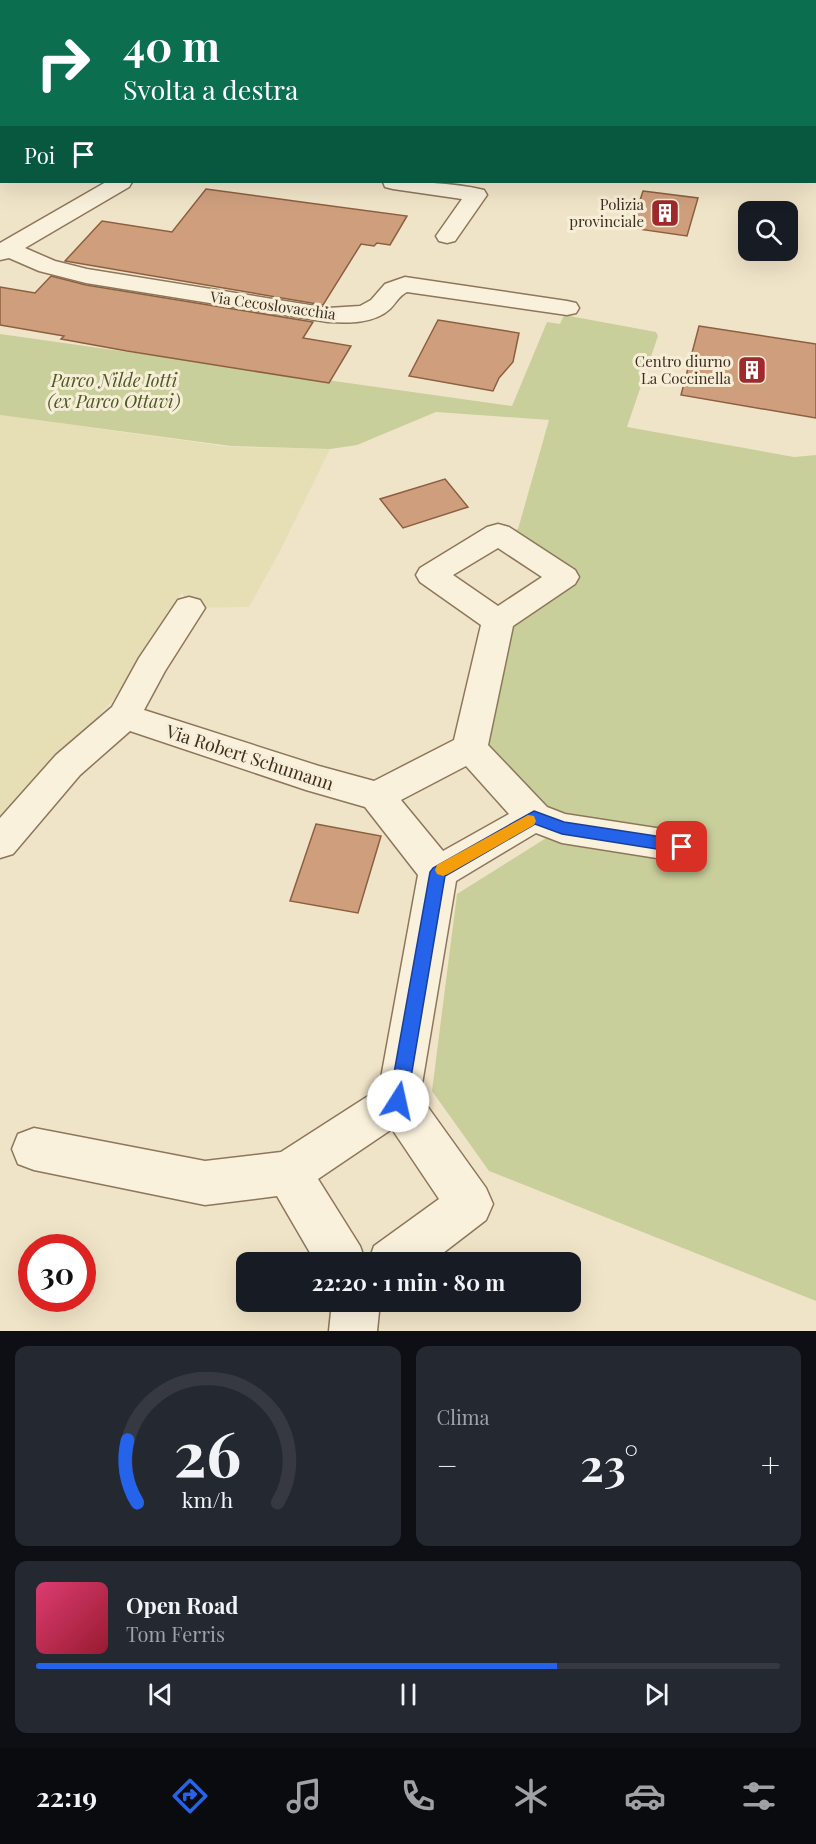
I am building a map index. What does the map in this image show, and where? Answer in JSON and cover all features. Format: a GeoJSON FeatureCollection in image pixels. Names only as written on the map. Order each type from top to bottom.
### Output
{"type":"FeatureCollection","features":[{"type":"Feature","properties":{"kind":"street"},"geometry":{"type":"LineString","coordinates":[[4,251],[119,183]]}},
{"type":"Feature","properties":{"kind":"street"},"geometry":{"type":"LineString","coordinates":[[407,183],[479,188],[447,236]]}},
{"type":"Feature","properties":{"kind":"street","name":"Via Cecoslovacchia"},"geometry":{"type":"LineString","coordinates":[[4,251],[47,266],[87,276],[328,315],[355,316],[380,306],[391,288],[405,284],[567,308]]}},
{"type":"Feature","properties":{"kind":"street"},"geometry":{"type":"LineString","coordinates":[[0,843],[68,765],[124,716],[151,666],[189,608]]}},
{"type":"Feature","properties":{"kind":"street"},"geometry":{"type":"LineString","coordinates":[[470,748],[498,621]]}},
{"type":"Feature","properties":{"kind":"street","name":"Via Robert Schumann"},"geometry":{"type":"LineString","coordinates":[[124,716],[319,780],[377,796]]}},
{"type":"Feature","properties":{"kind":"street"},"geometry":{"type":"LineString","coordinates":[[406,1252],[470,1204],[398,1101],[438,872],[377,796],[470,748]]}},
{"type":"Feature","properties":{"kind":"street"},"geometry":{"type":"LineString","coordinates":[[470,748],[534,817],[562,828],[682,847]]}},
{"type":"Feature","properties":{"kind":"street"},"geometry":{"type":"LineString","coordinates":[[438,872],[534,817]]}},
{"type":"Feature","properties":{"kind":"street"},"geometry":{"type":"LineString","coordinates":[[34,1149],[205,1183],[288,1173],[398,1101]]}},
{"type":"Feature","properties":{"kind":"street"},"geometry":{"type":"LineString","coordinates":[[288,1173],[337,1252]]}},
{"type":"Feature","properties":{"kind":"street"},"geometry":{"type":"LineString","coordinates":[[352,1331],[355,1312]]}},
{"type":"Feature","properties":{"kind":"shaded area"},"geometry":{"type":"Polygon","coordinates":[[[0,415],[230,447],[330,449],[280,551],[249,607],[189,608],[182,592],[113,700],[0,826],[0,415]]]}},
{"type":"Feature","properties":{"kind":"green space","name":"Parco Nilde Iotti (ex Parco Ottavi)"},"geometry":{"type":"Polygon","coordinates":[[[564,315],[656,332],[658,336],[627,427],[794,457],[816,455],[816,1301],[489,1171],[432,1091],[457,894],[562,828],[470,748],[498,621],[564,577],[498,534],[518,529],[549,420],[436,412],[357,445],[330,449],[231,446],[0,415],[0,334],[512,406],[547,322],[560,324],[564,315]]]}},
{"type":"Feature","properties":{"kind":"building"},"geometry":{"type":"Polygon","coordinates":[[[206,189],[407,216],[390,245],[361,244],[323,305],[65,261],[102,221],[172,232],[206,189]]]}},
{"type":"Feature","properties":{"kind":"building","name":"Polizia provinciale"},"geometry":{"type":"Polygon","coordinates":[[[643,191],[698,198],[687,236],[631,228],[643,191]]]}},
{"type":"Feature","properties":{"kind":"building"},"geometry":{"type":"Polygon","coordinates":[[[51,276],[86,285],[313,322],[303,338],[351,346],[329,383],[127,351],[61,339],[64,336],[0,325],[0,287],[35,293],[51,276]]]}},
{"type":"Feature","properties":{"kind":"building"},"geometry":{"type":"Polygon","coordinates":[[[438,320],[519,333],[513,362],[499,378],[493,391],[409,376],[438,320]]]}},
{"type":"Feature","properties":{"kind":"building","name":"Centro diurno La Coccinella"},"geometry":{"type":"Polygon","coordinates":[[[699,326],[816,344],[816,418],[681,395],[699,326]]]}},
{"type":"Feature","properties":{"kind":"building"},"geometry":{"type":"Polygon","coordinates":[[[445,479],[468,507],[403,528],[380,499],[445,479]]]}},
{"type":"Feature","properties":{"kind":"building"},"geometry":{"type":"Polygon","coordinates":[[[316,824],[381,836],[358,913],[290,901],[316,824]]]}},
{"type":"Feature","properties":{"kind":"slow traffic"},"geometry":{"type":"LineString","coordinates":[[443,870],[528,821]]}},
{"type":"Feature","properties":{"kind":"place","name":"Polizia provinciale"},"geometry":{"type":"Point","coordinates":[665,213]}},
{"type":"Feature","properties":{"kind":"place","name":"Centro diurno La Coccinella"},"geometry":{"type":"Point","coordinates":[752,370]}},
{"type":"Feature","properties":{"kind":"route"},"geometry":{"type":"LineString","coordinates":[[398,1101],[438,872],[534,817],[562,828],[682,847]]}}]}
